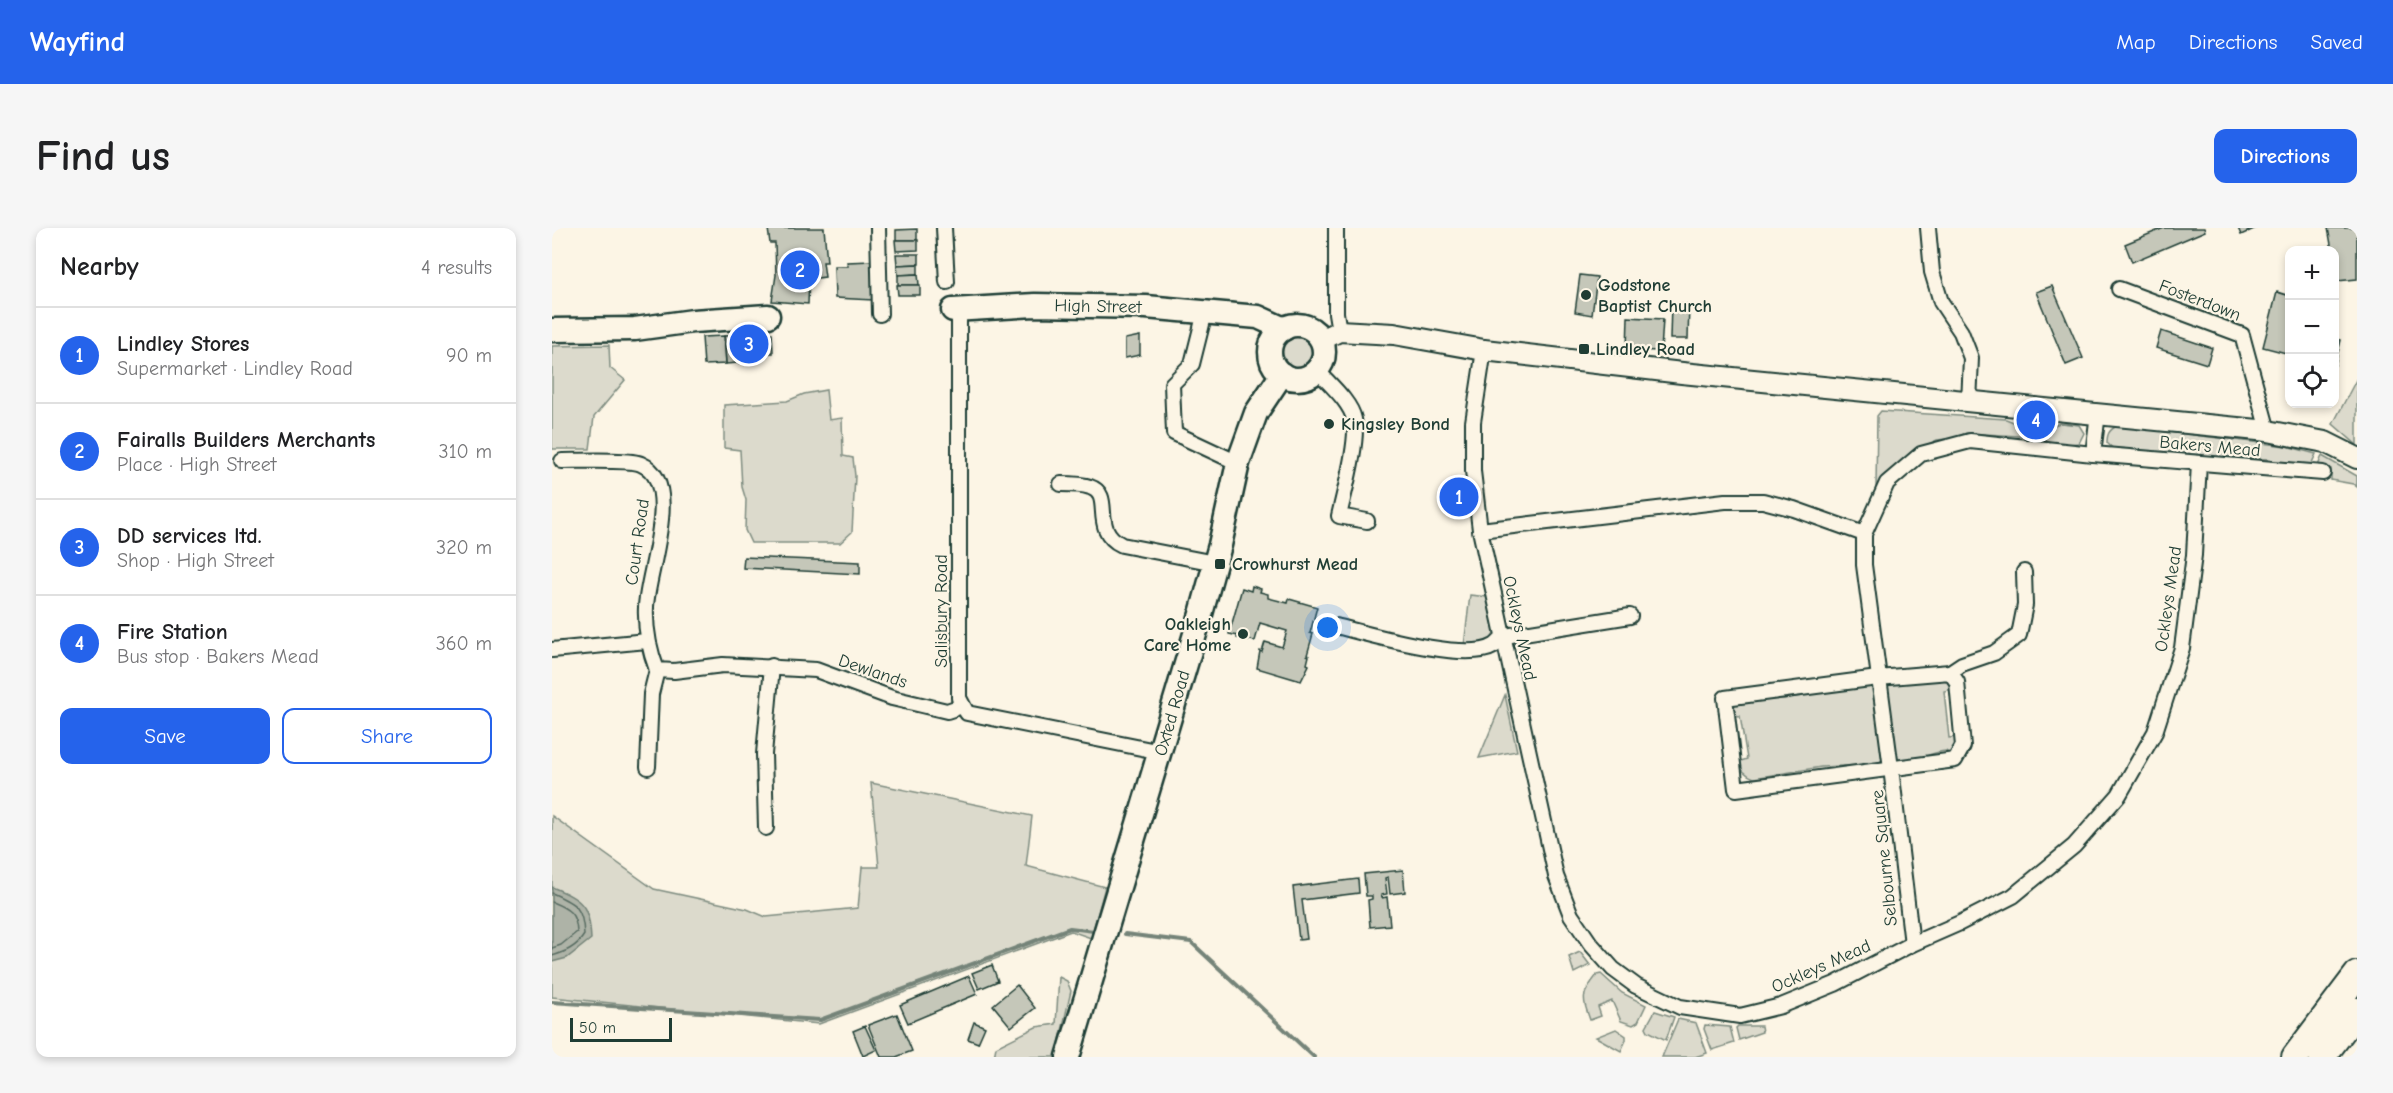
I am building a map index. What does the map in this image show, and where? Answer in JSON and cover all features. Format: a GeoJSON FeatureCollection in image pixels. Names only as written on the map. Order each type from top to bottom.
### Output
{"type":"FeatureCollection","features":[{"type":"Feature","properties":{"kind":"highway"},"geometry":{"type":"LineString","coordinates":[[2295,1057],[2357,975]]}},
{"type":"Feature","properties":{"kind":"highway"},"geometry":{"type":"LineString","coordinates":[[2322,1057],[2357,1011]]}},
{"type":"Feature","properties":{"kind":"main road","name":"High Street"},"geometry":{"type":"LineString","coordinates":[[956,310],[1035,305],[1146,307],[1258,317],[1284,329]]}},
{"type":"Feature","properties":{"kind":"main road"},"geometry":{"type":"LineString","coordinates":[[555,329],[635,328],[768,316]]}},
{"type":"Feature","properties":{"kind":"main road"},"geometry":{"type":"LineString","coordinates":[[1242,316],[1271,347]]}},
{"type":"Feature","properties":{"kind":"main road"},"geometry":{"type":"LineString","coordinates":[[1330,335],[1317,370],[1312,374],[1299,379],[1282,374],[1272,360],[1273,340],[1284,329],[1302,326],[1330,335],[1394,334],[1484,350],[1969,403],[2098,413],[2268,431],[2325,442],[2357,458]]}},
{"type":"Feature","properties":{"kind":"main road","name":"Oxted Road"},"geometry":{"type":"LineString","coordinates":[[1068,1057],[1161,752],[1215,562],[1238,463],[1256,413],[1282,374]]}},
{"type":"Feature","properties":{"kind":"street"},"geometry":{"type":"LineString","coordinates":[[878,228],[880,314]]}},
{"type":"Feature","properties":{"kind":"street"},"geometry":{"type":"LineString","coordinates":[[944,228],[947,282]]}},
{"type":"Feature","properties":{"kind":"street"},"geometry":{"type":"LineString","coordinates":[[1330,335],[1336,313],[1336,228]]}},
{"type":"Feature","properties":{"kind":"street"},"geometry":{"type":"LineString","coordinates":[[1928,228],[1932,272],[1941,302],[1960,332],[1971,358],[1969,403]]}},
{"type":"Feature","properties":{"kind":"street","name":"Fosterdown"},"geometry":{"type":"LineString","coordinates":[[2119,289],[2242,335],[2268,431]]}},
{"type":"Feature","properties":{"kind":"street","name":"Salisbury Road"},"geometry":{"type":"LineString","coordinates":[[956,310],[959,698],[962,706]]}},
{"type":"Feature","properties":{"kind":"street"},"geometry":{"type":"LineString","coordinates":[[1205,312],[1192,364],[1172,384],[1174,433],[1238,463]]}},
{"type":"Feature","properties":{"kind":"street"},"geometry":{"type":"LineString","coordinates":[[1484,350],[1473,422],[1473,471],[1480,530],[1725,501],[1763,501],[1794,509],[1864,534]]}},
{"type":"Feature","properties":{"kind":"street"},"geometry":{"type":"LineString","coordinates":[[1317,370],[1354,418],[1354,437],[1339,516],[1367,521]]}},
{"type":"Feature","properties":{"kind":"street"},"geometry":{"type":"LineString","coordinates":[[2093,454],[2098,413]]}},
{"type":"Feature","properties":{"kind":"street","name":"Bakers Mead"},"geometry":{"type":"LineString","coordinates":[[1864,534],[1887,483],[1921,454],[1970,441],[2093,454],[2323,473]]}},
{"type":"Feature","properties":{"kind":"street","name":"Court Road"},"geometry":{"type":"LineString","coordinates":[[562,460],[640,463],[655,474],[661,489],[662,509],[646,605],[647,640]]}},
{"type":"Feature","properties":{"kind":"street","name":"Ockleys Mead"},"geometry":{"type":"LineString","coordinates":[[1480,530],[1556,876],[1571,915],[1590,943],[1613,969],[1636,986],[1680,1007],[1740,1016],[1780,1006],[1835,984],[1911,944],[1960,923],[2013,896],[2074,846],[2119,795],[2154,732],[2182,648],[2194,555],[2199,463]]}},
{"type":"Feature","properties":{"kind":"street"},"geometry":{"type":"LineString","coordinates":[[1061,484],[1083,485],[1096,489],[1102,500],[1106,533],[1111,540],[1122,545],[1215,562]]}},
{"type":"Feature","properties":{"kind":"street","name":"Selbourne Square"},"geometry":{"type":"LineString","coordinates":[[1864,534],[1864,565],[1892,768],[1911,944]]}},
{"type":"Feature","properties":{"kind":"street"},"geometry":{"type":"LineString","coordinates":[[1950,672],[1962,664],[1994,653],[2019,635],[2025,605],[2024,572]]}},
{"type":"Feature","properties":{"kind":"street"},"geometry":{"type":"LineString","coordinates":[[1336,626],[1448,650],[1471,651],[1493,647],[1504,636],[1630,616]]}},
{"type":"Feature","properties":{"kind":"street"},"geometry":{"type":"LineString","coordinates":[[552,650],[647,640],[657,670],[651,694],[648,767]]}},
{"type":"Feature","properties":{"kind":"street","name":"Dewlands"},"geometry":{"type":"LineString","coordinates":[[657,670],[723,665],[816,670],[892,698],[947,711],[962,706]]}},
{"type":"Feature","properties":{"kind":"street"},"geometry":{"type":"LineString","coordinates":[[766,828],[764,754],[772,666]]}},
{"type":"Feature","properties":{"kind":"street","name":"Selbourne Square"},"geometry":{"type":"LineString","coordinates":[[1950,672],[1957,682],[1963,746],[1955,760],[1736,789],[1725,698],[1878,678],[1950,672]]}},
{"type":"Feature","properties":{"kind":"street"},"geometry":{"type":"LineString","coordinates":[[962,706],[967,713],[1161,752]]}},
{"type":"Feature","properties":{"kind":"shaded area"},"geometry":{"type":"Polygon","coordinates":[[[1297,333],[1310,339],[1316,352],[1310,365],[1297,371],[1284,365],[1278,352],[1284,339],[1297,333]]]}},
{"type":"Feature","properties":{"kind":"shaded area"},"geometry":{"type":"Polygon","coordinates":[[[609,345],[610,368],[625,380],[594,417],[590,449],[552,449],[552,346],[609,345]]]}},
{"type":"Feature","properties":{"kind":"shaded area"},"geometry":{"type":"Polygon","coordinates":[[[2357,378],[2357,445],[2333,424],[2357,378]]]}},
{"type":"Feature","properties":{"kind":"shaded area"},"geometry":{"type":"Polygon","coordinates":[[[826,390],[829,420],[842,418],[843,456],[853,458],[855,476],[852,532],[840,543],[751,543],[745,530],[746,500],[742,487],[740,450],[724,448],[724,405],[787,401],[804,394],[826,390]]]}},
{"type":"Feature","properties":{"kind":"shaded area"},"geometry":{"type":"Polygon","coordinates":[[[1881,411],[2006,419],[2031,429],[2046,428],[2060,423],[2079,425],[2084,433],[2079,443],[2058,445],[2038,437],[1966,433],[1955,438],[1937,440],[1918,449],[1885,477],[1876,489],[1877,416],[1881,411]]]}},
{"type":"Feature","properties":{"kind":"shaded area"},"geometry":{"type":"Polygon","coordinates":[[[2117,426],[2286,446],[2316,454],[2310,467],[2269,464],[2267,459],[2230,457],[2226,460],[2116,451],[2107,443],[2107,440],[2110,431],[2117,426]]]}},
{"type":"Feature","properties":{"kind":"shaded area"},"geometry":{"type":"Polygon","coordinates":[[[2322,456],[2357,476],[2357,487],[2353,484],[2331,480],[2331,469],[2317,468],[2322,456]]]}},
{"type":"Feature","properties":{"kind":"shaded area"},"geometry":{"type":"Polygon","coordinates":[[[1470,595],[1488,597],[1495,628],[1492,639],[1488,642],[1464,646],[1470,595]]]}},
{"type":"Feature","properties":{"kind":"shaded area"},"geometry":{"type":"Polygon","coordinates":[[[1948,679],[1953,689],[1944,691],[1949,738],[1957,737],[1955,751],[1939,752],[1908,760],[1894,759],[1885,686],[1888,682],[1948,679]]]}},
{"type":"Feature","properties":{"kind":"shaded area"},"geometry":{"type":"Polygon","coordinates":[[[1870,686],[1876,691],[1885,756],[1880,762],[1821,767],[1754,778],[1741,768],[1738,762],[1747,759],[1740,716],[1731,715],[1735,701],[1784,699],[1870,686]]]}},
{"type":"Feature","properties":{"kind":"shaded area"},"geometry":{"type":"Polygon","coordinates":[[[1505,695],[1517,751],[1479,758],[1505,695]]]}},
{"type":"Feature","properties":{"kind":"shaded area"},"geometry":{"type":"Polygon","coordinates":[[[871,783],[1032,816],[1026,866],[1105,887],[1091,938],[1071,931],[819,1024],[552,997],[552,816],[654,889],[747,909],[766,917],[858,908],[862,867],[879,867],[871,783]]]}},
{"type":"Feature","properties":{"kind":"shaded area"},"geometry":{"type":"Polygon","coordinates":[[[1580,952],[1590,965],[1574,973],[1569,957],[1580,952]]]}},
{"type":"Feature","properties":{"kind":"shaded area"},"geometry":{"type":"Polygon","coordinates":[[[1601,974],[1622,993],[1646,1005],[1638,1022],[1633,1025],[1621,1021],[1612,1001],[1598,1007],[1601,1016],[1590,1020],[1584,996],[1597,975],[1601,974]]]}},
{"type":"Feature","properties":{"kind":"shaded area"},"geometry":{"type":"Polygon","coordinates":[[[1059,977],[1067,981],[1071,991],[1056,1057],[994,1057],[996,1047],[1036,1027],[1056,1024],[1059,977]]]}},
{"type":"Feature","properties":{"kind":"shaded area"},"geometry":{"type":"Polygon","coordinates":[[[1655,1011],[1674,1017],[1666,1040],[1648,1031],[1646,1027],[1655,1011]]]}},
{"type":"Feature","properties":{"kind":"shaded area"},"geometry":{"type":"Polygon","coordinates":[[[1678,1019],[1696,1023],[1707,1053],[1695,1057],[1662,1057],[1678,1019]]]}},
{"type":"Feature","properties":{"kind":"shaded area"},"geometry":{"type":"Polygon","coordinates":[[[1705,1025],[1730,1027],[1734,1043],[1712,1050],[1704,1029],[1705,1025]]]}},
{"type":"Feature","properties":{"kind":"shaded area"},"geometry":{"type":"Polygon","coordinates":[[[1738,1026],[1761,1026],[1762,1032],[1739,1040],[1736,1028],[1738,1026]]]}},
{"type":"Feature","properties":{"kind":"shaded area"},"geometry":{"type":"Polygon","coordinates":[[[1616,1029],[1626,1036],[1621,1051],[1596,1037],[1616,1029]]]}},
{"type":"Feature","properties":{"kind":"water"},"geometry":{"type":"Polygon","coordinates":[[[552,887],[571,896],[582,905],[588,918],[591,939],[567,958],[552,962],[552,887]]]}},
{"type":"Feature","properties":{"kind":"building"},"geometry":{"type":"Polygon","coordinates":[[[824,228],[827,262],[823,262],[825,277],[809,279],[808,304],[772,301],[776,275],[775,243],[770,243],[768,229],[824,228]]]}},
{"type":"Feature","properties":{"kind":"building"},"geometry":{"type":"Polygon","coordinates":[[[2164,228],[2204,228],[2205,231],[2132,262],[2125,244],[2164,228]]]}},
{"type":"Feature","properties":{"kind":"building"},"geometry":{"type":"Polygon","coordinates":[[[2238,228],[2256,228],[2241,235],[2238,228]]]}},
{"type":"Feature","properties":{"kind":"building"},"geometry":{"type":"Polygon","coordinates":[[[2328,228],[2357,228],[2357,279],[2339,281],[2339,246],[2331,246],[2328,228]]]}},
{"type":"Feature","properties":{"kind":"building"},"geometry":{"type":"Polygon","coordinates":[[[917,229],[917,240],[896,240],[896,230],[917,229]]]}},
{"type":"Feature","properties":{"kind":"building"},"geometry":{"type":"Polygon","coordinates":[[[895,240],[918,240],[918,250],[896,251],[895,240]]]}},
{"type":"Feature","properties":{"kind":"building"},"geometry":{"type":"Polygon","coordinates":[[[896,254],[919,254],[919,264],[897,265],[896,254]]]}},
{"type":"Feature","properties":{"kind":"building"},"geometry":{"type":"Polygon","coordinates":[[[872,261],[873,300],[835,298],[834,266],[848,266],[847,262],[872,261]]]}},
{"type":"Feature","properties":{"kind":"building"},"geometry":{"type":"Polygon","coordinates":[[[918,264],[918,274],[898,275],[897,265],[918,264]]]}},
{"type":"Feature","properties":{"kind":"building"},"geometry":{"type":"Polygon","coordinates":[[[918,274],[919,285],[898,285],[898,275],[918,274]]]}},
{"type":"Feature","properties":{"kind":"building","name":"Godstone Baptist Church"},"geometry":{"type":"Polygon","coordinates":[[[1580,275],[1597,277],[1592,315],[1575,312],[1580,275]]]}},
{"type":"Feature","properties":{"kind":"building"},"geometry":{"type":"Polygon","coordinates":[[[897,285],[920,285],[920,295],[898,295],[897,285]]]}},
{"type":"Feature","properties":{"kind":"building"},"geometry":{"type":"Polygon","coordinates":[[[2052,286],[2083,358],[2066,365],[2036,292],[2052,286]]]}},
{"type":"Feature","properties":{"kind":"building"},"geometry":{"type":"Polygon","coordinates":[[[2277,292],[2285,294],[2285,353],[2263,347],[2277,292]]]}},
{"type":"Feature","properties":{"kind":"building"},"geometry":{"type":"Polygon","coordinates":[[[1671,304],[1689,304],[1688,339],[1670,339],[1671,304]]]}},
{"type":"Feature","properties":{"kind":"building"},"geometry":{"type":"Polygon","coordinates":[[[1628,317],[1663,319],[1661,351],[1627,350],[1628,317]]]}},
{"type":"Feature","properties":{"kind":"building"},"geometry":{"type":"Polygon","coordinates":[[[2161,331],[2212,348],[2207,364],[2156,348],[2161,331]]]}},
{"type":"Feature","properties":{"kind":"building"},"geometry":{"type":"Polygon","coordinates":[[[772,333],[773,353],[750,354],[750,362],[726,364],[724,336],[772,333]]]}},
{"type":"Feature","properties":{"kind":"building"},"geometry":{"type":"Polygon","coordinates":[[[724,336],[726,364],[704,365],[702,337],[724,336]]]}},
{"type":"Feature","properties":{"kind":"building"},"geometry":{"type":"Polygon","coordinates":[[[1140,336],[1140,355],[1125,358],[1125,339],[1140,336]]]}},
{"type":"Feature","properties":{"kind":"building"},"geometry":{"type":"Polygon","coordinates":[[[744,557],[860,562],[860,574],[743,568],[744,557]]]}},
{"type":"Feature","properties":{"kind":"building","name":"Oakleigh Care Home"},"geometry":{"type":"Polygon","coordinates":[[[1252,586],[1268,594],[1268,598],[1288,603],[1289,599],[1317,607],[1310,633],[1313,634],[1307,655],[1309,665],[1301,681],[1257,668],[1260,651],[1262,652],[1265,642],[1282,647],[1287,631],[1260,623],[1255,641],[1229,634],[1242,588],[1251,591],[1252,586]]]}},
{"type":"Feature","properties":{"kind":"building"},"geometry":{"type":"Polygon","coordinates":[[[1403,870],[1405,892],[1390,894],[1388,877],[1385,878],[1387,894],[1381,895],[1382,898],[1387,897],[1390,925],[1370,927],[1368,900],[1372,899],[1372,896],[1366,896],[1364,874],[1403,870]]]}},
{"type":"Feature","properties":{"kind":"building"},"geometry":{"type":"Polygon","coordinates":[[[1358,879],[1359,893],[1302,900],[1307,939],[1299,940],[1293,887],[1358,879]]]}},
{"type":"Feature","properties":{"kind":"building"},"geometry":{"type":"Polygon","coordinates":[[[992,965],[998,981],[979,989],[972,973],[992,965]]]}},
{"type":"Feature","properties":{"kind":"building"},"geometry":{"type":"Polygon","coordinates":[[[969,976],[977,994],[908,1023],[900,1005],[969,976]]]}},
{"type":"Feature","properties":{"kind":"building"},"geometry":{"type":"Polygon","coordinates":[[[1017,985],[1035,1008],[1011,1027],[993,1005],[1017,985]]]}},
{"type":"Feature","properties":{"kind":"building"},"geometry":{"type":"Polygon","coordinates":[[[897,1014],[912,1051],[896,1057],[881,1057],[868,1025],[897,1014]]]}},
{"type":"Feature","properties":{"kind":"building"},"geometry":{"type":"Polygon","coordinates":[[[974,1022],[985,1027],[978,1043],[968,1039],[974,1022]]]}},
{"type":"Feature","properties":{"kind":"building"},"geometry":{"type":"Polygon","coordinates":[[[865,1026],[876,1050],[863,1056],[853,1031],[865,1026]]]}},
{"type":"Feature","properties":{"kind":"waterway"},"geometry":{"type":"LineString","coordinates":[[552,1002],[820,1020],[1070,928],[1094,931]]}},
{"type":"Feature","properties":{"kind":"waterway"},"geometry":{"type":"LineString","coordinates":[[1125,934],[1191,942],[1314,1057]]}},
{"type":"Feature","properties":{"kind":"place","name":"Fairalls Builders Merchants"},"geometry":{"type":"Point","coordinates":[800,270]}},
{"type":"Feature","properties":{"kind":"place","name":"Godstone Baptist Church"},"geometry":{"type":"Point","coordinates":[1586,295]}},
{"type":"Feature","properties":{"kind":"place","name":"DD services ltd."},"geometry":{"type":"Point","coordinates":[749,344]}},
{"type":"Feature","properties":{"kind":"place","name":"Lindley Road"},"geometry":{"type":"Point","coordinates":[1584,349]}},
{"type":"Feature","properties":{"kind":"place","name":"Fire Station"},"geometry":{"type":"Point","coordinates":[2036,420]}},
{"type":"Feature","properties":{"kind":"place","name":"Kingsley Bond"},"geometry":{"type":"Point","coordinates":[1329,424]}},
{"type":"Feature","properties":{"kind":"place","name":"Lindley Stores"},"geometry":{"type":"Point","coordinates":[1459,497]}},
{"type":"Feature","properties":{"kind":"place","name":"Crowhurst Mead"},"geometry":{"type":"Point","coordinates":[1220,564]}},
{"type":"Feature","properties":{"kind":"place","name":"Oakleigh Care Home"},"geometry":{"type":"Point","coordinates":[1243,634]}}]}
